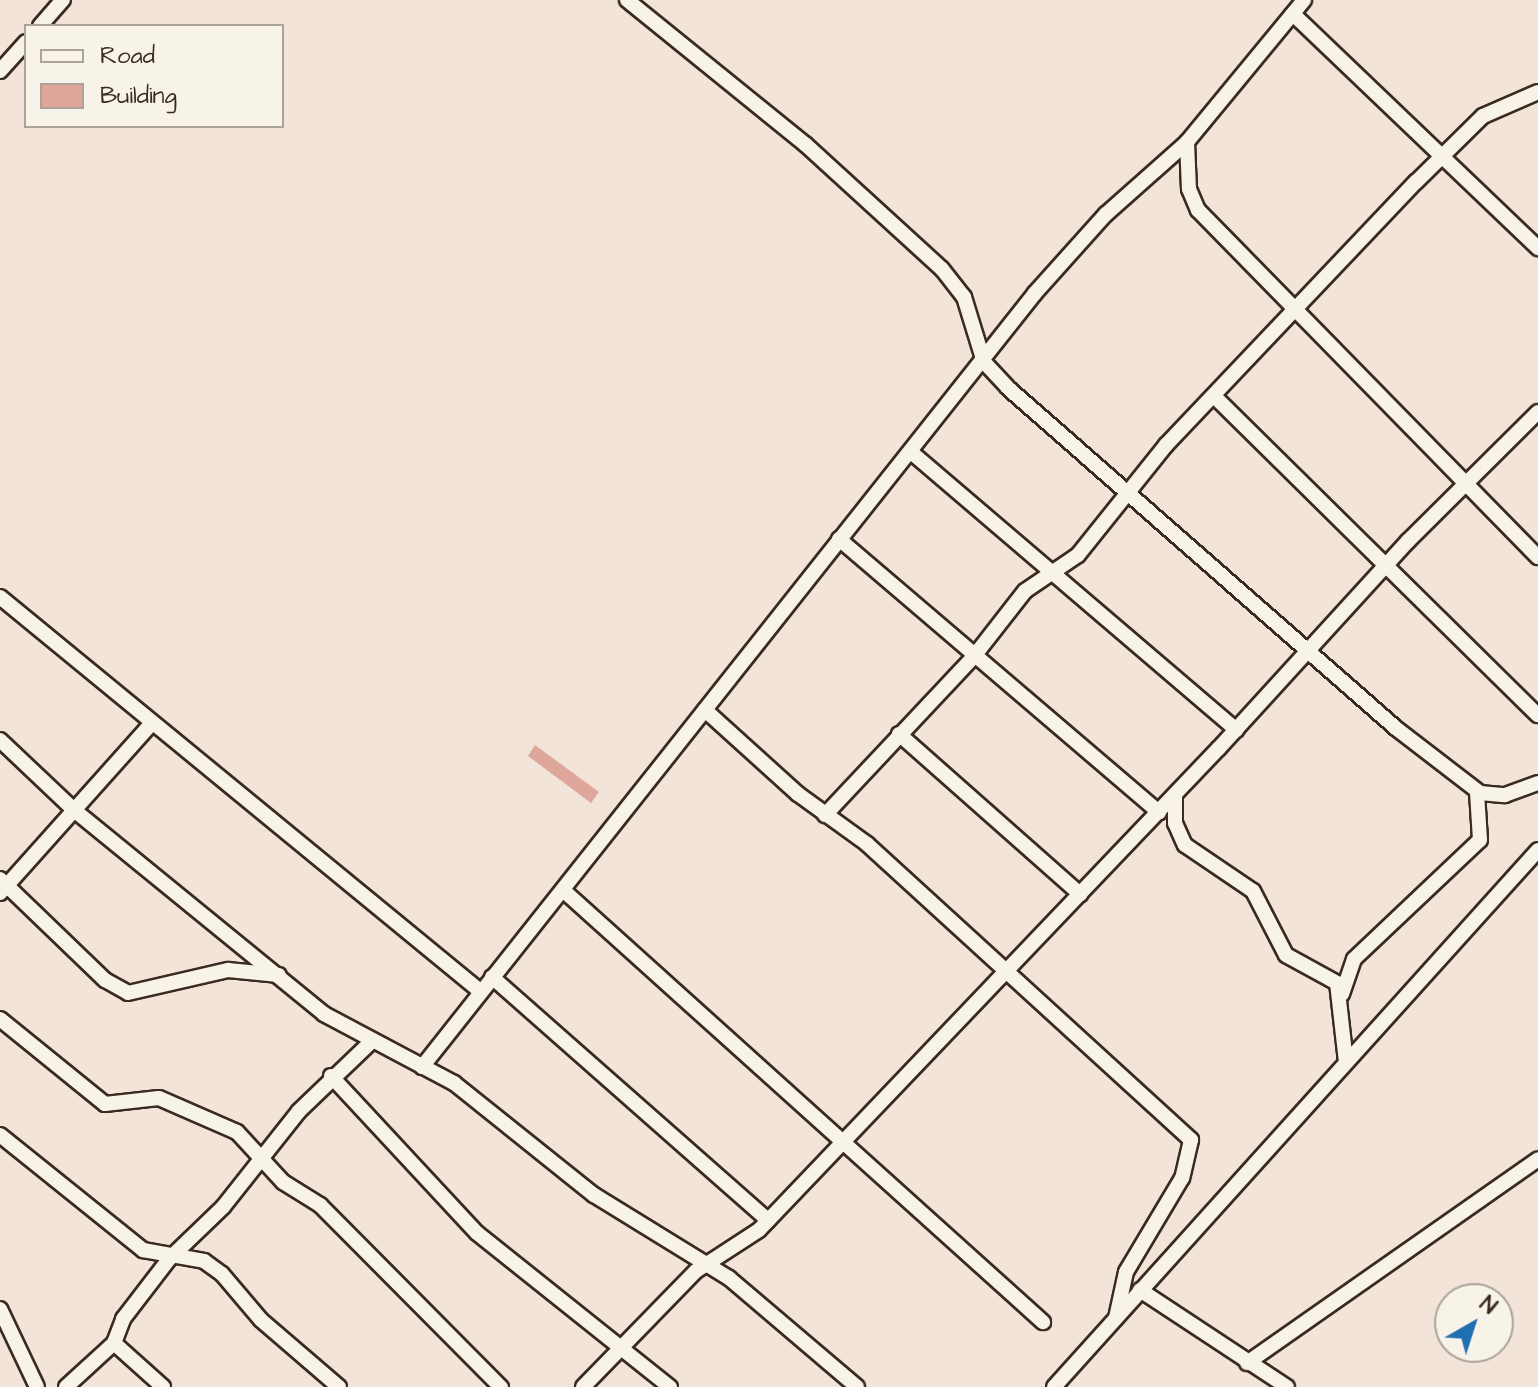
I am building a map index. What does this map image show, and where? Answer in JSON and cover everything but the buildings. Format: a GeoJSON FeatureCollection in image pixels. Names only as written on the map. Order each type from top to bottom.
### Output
{"type":"FeatureCollection","features":[{"type":"Feature","properties":{"kind":"street"},"geometry":{"type":"LineString","coordinates":[[42,24],[63,0]]}},
{"type":"Feature","properties":{"kind":"street"},"geometry":{"type":"LineString","coordinates":[[627,0],[805,144],[942,269],[964,297],[984,362],[1309,648],[1477,792],[1505,795],[1538,783]]}},
{"type":"Feature","properties":{"kind":"street"},"geometry":{"type":"LineString","coordinates":[[422,1067],[839,539],[1096,224],[1187,142],[1304,0]]}},
{"type":"Feature","properties":{"kind":"street"},"geometry":{"type":"LineString","coordinates":[[1293,14],[1440,158],[1538,248]]}},
{"type":"Feature","properties":{"kind":"street"},"geometry":{"type":"LineString","coordinates":[[0,71],[24,44]]}},
{"type":"Feature","properties":{"kind":"street"},"geometry":{"type":"LineString","coordinates":[[825,815],[975,655],[1017,599],[1078,555],[1126,490],[1440,158],[1483,116],[1538,92]]}},
{"type":"Feature","properties":{"kind":"street"},"geometry":{"type":"LineString","coordinates":[[1187,142],[1189,189],[1198,210],[1468,480],[1538,557]]}},
{"type":"Feature","properties":{"kind":"street"},"geometry":{"type":"LineString","coordinates":[[1216,398],[1388,562],[1538,715]]}},
{"type":"Feature","properties":{"kind":"street"},"geometry":{"type":"LineString","coordinates":[[583,1387],[707,1263],[768,1220],[1175,796],[1388,562],[1538,412]]}},
{"type":"Feature","properties":{"kind":"street"},"geometry":{"type":"LineString","coordinates":[[911,452],[1236,730]]}},
{"type":"Feature","properties":{"kind":"street"},"geometry":{"type":"LineString","coordinates":[[839,539],[1159,812]]}},
{"type":"Feature","properties":{"kind":"street"},"geometry":{"type":"LineString","coordinates":[[0,597],[480,991]]}},
{"type":"Feature","properties":{"kind":"street"},"geometry":{"type":"LineString","coordinates":[[705,710],[825,815],[867,844],[1191,1140],[1182,1178],[1126,1272],[1116,1318]]}},
{"type":"Feature","properties":{"kind":"street"},"geometry":{"type":"LineString","coordinates":[[152,723],[2,886],[105,980],[128,993],[228,970],[279,975]]}},
{"type":"Feature","properties":{"kind":"street"},"geometry":{"type":"LineString","coordinates":[[899,734],[1080,894]]}},
{"type":"Feature","properties":{"kind":"street"},"geometry":{"type":"LineString","coordinates":[[0,740],[74,810],[279,975],[370,1043],[422,1067],[469,1094],[594,1195],[707,1263],[857,1387]]}},
{"type":"Feature","properties":{"kind":"street"},"geometry":{"type":"LineString","coordinates":[[1346,1062],[1342,994],[1354,959],[1480,840],[1477,792]]}},
{"type":"Feature","properties":{"kind":"street"},"geometry":{"type":"LineString","coordinates":[[1175,796],[1175,823],[1185,845],[1253,891],[1281,950],[1330,976],[1342,994]]}},
{"type":"Feature","properties":{"kind":"street"},"geometry":{"type":"LineString","coordinates":[[1054,1387],[1538,850]]}},
{"type":"Feature","properties":{"kind":"street"},"geometry":{"type":"LineString","coordinates":[[563,890],[840,1143],[1043,1322]]}},
{"type":"Feature","properties":{"kind":"street"},"geometry":{"type":"LineString","coordinates":[[492,977],[768,1220]]}},
{"type":"Feature","properties":{"kind":"street"},"geometry":{"type":"LineString","coordinates":[[0,1019],[105,1104],[142,1097],[173,1102],[237,1132],[260,1160],[320,1205],[501,1387]]}},
{"type":"Feature","properties":{"kind":"street"},"geometry":{"type":"LineString","coordinates":[[66,1387],[114,1343],[123,1319],[169,1259],[260,1160],[331,1076],[370,1043]]}},
{"type":"Feature","properties":{"kind":"street"},"geometry":{"type":"LineString","coordinates":[[331,1076],[477,1233],[670,1387]]}},
{"type":"Feature","properties":{"kind":"street"},"geometry":{"type":"LineString","coordinates":[[0,1135],[89,1212],[143,1250],[169,1259],[204,1261],[222,1274],[261,1320],[339,1387]]}},
{"type":"Feature","properties":{"kind":"street"},"geometry":{"type":"LineString","coordinates":[[1247,1363],[1538,1159]]}},
{"type":"Feature","properties":{"kind":"street"},"geometry":{"type":"LineString","coordinates":[[1140,1290],[1287,1387]]}},
{"type":"Feature","properties":{"kind":"street"},"geometry":{"type":"LineString","coordinates":[[0,1309],[37,1387]]}},
{"type":"Feature","properties":{"kind":"street"},"geometry":{"type":"LineString","coordinates":[[114,1343],[163,1387]]}}]}
